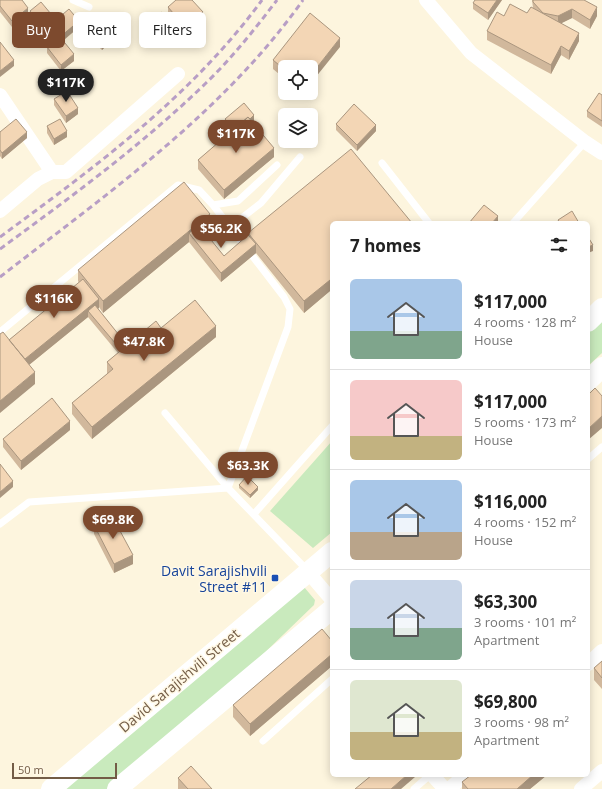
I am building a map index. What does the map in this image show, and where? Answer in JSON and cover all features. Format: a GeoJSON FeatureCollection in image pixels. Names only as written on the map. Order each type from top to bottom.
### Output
{"type":"FeatureCollection","features":[{"type":"Feature","properties":{"kind":"main road"},"geometry":{"type":"LineString","coordinates":[[590,320],[602,308]]}},
{"type":"Feature","properties":{"kind":"main road","name":"David Sarajishvili Street"},"geometry":{"type":"LineString","coordinates":[[51,789],[330,554]]}},
{"type":"Feature","properties":{"kind":"main road"},"geometry":{"type":"LineString","coordinates":[[117,789],[330,611]]}},
{"type":"Feature","properties":{"kind":"street"},"geometry":{"type":"LineString","coordinates":[[426,0],[471,53],[585,142],[602,153]]}},
{"type":"Feature","properties":{"kind":"street"},"geometry":{"type":"LineString","coordinates":[[0,211],[38,179],[52,172],[66,172],[178,74]]}},
{"type":"Feature","properties":{"kind":"street"},"geometry":{"type":"LineString","coordinates":[[0,95],[52,172]]}},
{"type":"Feature","properties":{"kind":"street"},"geometry":{"type":"LineString","coordinates":[[308,572],[330,598]]}},
{"type":"Feature","properties":{"kind":"street"},"geometry":{"type":"LineString","coordinates":[[590,662],[602,651]]}},
{"type":"Feature","properties":{"kind":"street"},"geometry":{"type":"LineString","coordinates":[[581,789],[602,771]]}},
{"type":"Feature","properties":{"kind":"street"},"geometry":{"type":"LineString","coordinates":[[433,777],[445,789]]}},
{"type":"Feature","properties":{"kind":"street"},"geometry":{"type":"LineString","coordinates":[[449,789],[463,777]]}},
{"type":"Feature","properties":{"kind":"lane"},"geometry":{"type":"LineString","coordinates":[[73,0],[89,7]]}},
{"type":"Feature","properties":{"kind":"lane"},"geometry":{"type":"LineString","coordinates":[[515,221],[585,142]]}},
{"type":"Feature","properties":{"kind":"lane"},"geometry":{"type":"LineString","coordinates":[[230,227],[262,203],[300,157]]}},
{"type":"Feature","properties":{"kind":"lane"},"geometry":{"type":"LineString","coordinates":[[382,163],[427,221]]}},
{"type":"Feature","properties":{"kind":"lane"},"geometry":{"type":"LineString","coordinates":[[213,205],[238,201],[277,165]]}},
{"type":"Feature","properties":{"kind":"lane"},"geometry":{"type":"LineString","coordinates":[[0,332],[178,185],[199,190],[213,205],[284,297],[290,309],[288,327],[228,488]]}},
{"type":"Feature","properties":{"kind":"lane"},"geometry":{"type":"LineString","coordinates":[[165,413],[228,488],[308,572]]}},
{"type":"Feature","properties":{"kind":"lane"},"geometry":{"type":"LineString","coordinates":[[254,514],[330,428]]}},
{"type":"Feature","properties":{"kind":"lane"},"geometry":{"type":"LineString","coordinates":[[590,457],[602,447]]}},
{"type":"Feature","properties":{"kind":"lane"},"geometry":{"type":"LineString","coordinates":[[0,524],[29,502],[228,488]]}},
{"type":"Feature","properties":{"kind":"lane"},"geometry":{"type":"LineString","coordinates":[[262,741],[330,681]]}},
{"type":"Feature","properties":{"kind":"lane"},"geometry":{"type":"LineString","coordinates":[[414,789],[429,777]]}},
{"type":"Feature","properties":{"kind":"green space"},"geometry":{"type":"Polygon","coordinates":[[[602,317],[602,353],[590,364],[590,328],[602,317]]]}},
{"type":"Feature","properties":{"kind":"green space"},"geometry":{"type":"Polygon","coordinates":[[[330,443],[330,534],[313,548],[270,511],[330,443]]]}},
{"type":"Feature","properties":{"kind":"green space"},"geometry":{"type":"Polygon","coordinates":[[[304,587],[315,600],[314,605],[254,663],[108,789],[63,789],[304,587]]]}},
{"type":"Feature","properties":{"kind":"building"},"geometry":{"type":"Polygon","coordinates":[[[0,0],[22,0],[28,8],[23,12],[12,12],[12,21],[0,6],[0,0]]]}},
{"type":"Feature","properties":{"kind":"building"},"geometry":{"type":"Polygon","coordinates":[[[176,0],[192,0],[203,12],[172,12],[168,7],[176,0]]]}},
{"type":"Feature","properties":{"kind":"building"},"geometry":{"type":"Polygon","coordinates":[[[475,0],[497,0],[488,13],[473,3],[475,0]]]}},
{"type":"Feature","properties":{"kind":"building"},"geometry":{"type":"Polygon","coordinates":[[[533,0],[584,0],[597,7],[590,20],[572,9],[558,16],[543,13],[533,2],[533,0]]]}},
{"type":"Feature","properties":{"kind":"building"},"geometry":{"type":"Polygon","coordinates":[[[41,2],[49,12],[31,12],[30,11],[41,2]]]}},
{"type":"Feature","properties":{"kind":"building"},"geometry":{"type":"Polygon","coordinates":[[[510,4],[527,13],[531,7],[579,33],[569,51],[561,46],[551,65],[487,31],[497,12],[504,16],[510,4]]]}},
{"type":"Feature","properties":{"kind":"building"},"geometry":{"type":"Polygon","coordinates":[[[69,9],[73,14],[73,26],[65,33],[65,12],[69,9]]]}},
{"type":"Feature","properties":{"kind":"building"},"geometry":{"type":"Polygon","coordinates":[[[310,13],[340,38],[318,66],[318,60],[278,60],[278,64],[273,60],[310,13]]]}},
{"type":"Feature","properties":{"kind":"building"},"geometry":{"type":"Polygon","coordinates":[[[0,42],[14,60],[0,71],[0,42]]]}},
{"type":"Feature","properties":{"kind":"building"},"geometry":{"type":"Polygon","coordinates":[[[65,43],[74,54],[61,65],[48,48],[65,48],[65,43]]]}},
{"type":"Feature","properties":{"kind":"building"},"geometry":{"type":"Polygon","coordinates":[[[67,91],[78,108],[66,116],[54,99],[67,91]]]}},
{"type":"Feature","properties":{"kind":"building"},"geometry":{"type":"Polygon","coordinates":[[[599,93],[602,95],[602,121],[587,111],[599,93]]]}},
{"type":"Feature","properties":{"kind":"building"},"geometry":{"type":"Polygon","coordinates":[[[244,103],[254,115],[250,119],[248,117],[234,130],[225,119],[244,103]]]}},
{"type":"Feature","properties":{"kind":"building"},"geometry":{"type":"Polygon","coordinates":[[[354,104],[376,125],[357,145],[336,124],[354,104]]]}},
{"type":"Feature","properties":{"kind":"building"},"geometry":{"type":"Polygon","coordinates":[[[248,117],[274,148],[224,190],[198,160],[248,117]]]}},
{"type":"Feature","properties":{"kind":"building"},"geometry":{"type":"Polygon","coordinates":[[[16,119],[27,132],[2,153],[0,150],[0,132],[16,119]]]}},
{"type":"Feature","properties":{"kind":"building"},"geometry":{"type":"Polygon","coordinates":[[[60,119],[67,131],[54,139],[47,126],[60,119]]]}},
{"type":"Feature","properties":{"kind":"building"},"geometry":{"type":"Polygon","coordinates":[[[351,149],[410,221],[330,221],[330,280],[304,301],[248,233],[351,149]]]}},
{"type":"Feature","properties":{"kind":"building"},"geometry":{"type":"Polygon","coordinates":[[[184,182],[210,214],[103,301],[78,270],[184,182]]]}},
{"type":"Feature","properties":{"kind":"building"},"geometry":{"type":"Polygon","coordinates":[[[484,205],[498,216],[494,221],[471,221],[484,205]]]}},
{"type":"Feature","properties":{"kind":"building"},"geometry":{"type":"Polygon","coordinates":[[[572,211],[578,221],[559,221],[572,211]]]}},
{"type":"Feature","properties":{"kind":"building"},"geometry":{"type":"Polygon","coordinates":[[[199,225],[224,256],[248,235],[256,244],[221,273],[189,233],[199,225]]]}},
{"type":"Feature","properties":{"kind":"building"},"geometry":{"type":"Polygon","coordinates":[[[83,279],[99,299],[25,359],[9,340],[83,279]]]}},
{"type":"Feature","properties":{"kind":"building"},"geometry":{"type":"Polygon","coordinates":[[[195,300],[216,326],[92,427],[72,403],[113,369],[107,362],[156,321],[161,328],[195,300]]]}},
{"type":"Feature","properties":{"kind":"building"},"geometry":{"type":"Polygon","coordinates":[[[95,305],[127,345],[121,350],[88,311],[95,305]]]}},
{"type":"Feature","properties":{"kind":"building"},"geometry":{"type":"Polygon","coordinates":[[[3,332],[35,372],[0,401],[0,334],[3,332]]]}},
{"type":"Feature","properties":{"kind":"building"},"geometry":{"type":"Polygon","coordinates":[[[595,388],[602,396],[602,416],[590,427],[590,393],[595,388]]]}},
{"type":"Feature","properties":{"kind":"building"},"geometry":{"type":"Polygon","coordinates":[[[52,398],[70,421],[21,461],[3,439],[52,398]]]}},
{"type":"Feature","properties":{"kind":"building"},"geometry":{"type":"Polygon","coordinates":[[[0,464],[13,481],[0,492],[0,464]]]}},
{"type":"Feature","properties":{"kind":"building"},"geometry":{"type":"Polygon","coordinates":[[[247,476],[258,487],[250,495],[239,485],[247,476]]]}},
{"type":"Feature","properties":{"kind":"building"},"geometry":{"type":"Polygon","coordinates":[[[112,516],[133,555],[114,564],[94,525],[112,516]]]}},
{"type":"Feature","properties":{"kind":"building"},"geometry":{"type":"Polygon","coordinates":[[[322,629],[330,639],[330,656],[250,724],[233,705],[322,629]]]}},
{"type":"Feature","properties":{"kind":"building"},"geometry":{"type":"Polygon","coordinates":[[[602,661],[602,678],[594,668],[602,661]]]}},
{"type":"Feature","properties":{"kind":"building"},"geometry":{"type":"Polygon","coordinates":[[[191,766],[212,789],[188,789],[178,778],[191,766]]]}},
{"type":"Feature","properties":{"kind":"building"},"geometry":{"type":"Polygon","coordinates":[[[370,777],[405,777],[391,789],[355,789],[370,777]]]}},
{"type":"Feature","properties":{"kind":"building"},"geometry":{"type":"Polygon","coordinates":[[[468,777],[531,777],[517,789],[468,789],[462,782],[468,777]]]}},
{"type":"Feature","properties":{"kind":"railway"},"geometry":{"type":"LineString","coordinates":[[0,237],[106,157],[173,99],[205,68],[235,35],[262,0]]}},
{"type":"Feature","properties":{"kind":"railway"},"geometry":{"type":"LineString","coordinates":[[0,249],[106,170],[182,106],[225,64],[277,0]]}},
{"type":"Feature","properties":{"kind":"railway"},"geometry":{"type":"LineString","coordinates":[[0,277],[122,182],[200,115],[237,79],[271,41],[303,0]]}},
{"type":"Feature","properties":{"kind":"place","name":"Davit Sarajishvili Street #11"},"geometry":{"type":"Point","coordinates":[275,578]}}]}
